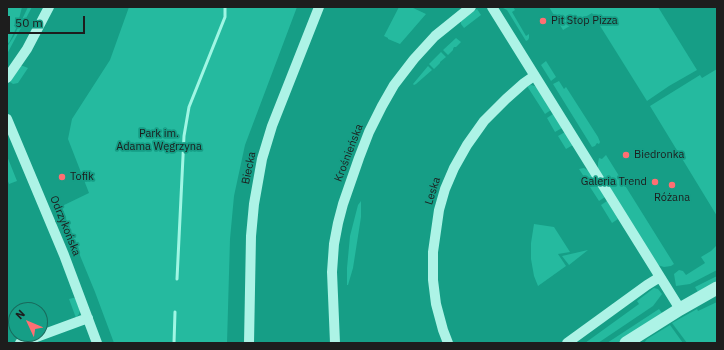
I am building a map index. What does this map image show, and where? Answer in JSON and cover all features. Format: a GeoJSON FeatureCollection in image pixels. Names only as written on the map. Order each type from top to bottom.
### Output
{"type":"FeatureCollection","features":[{"type":"Feature","properties":{"kind":"street"},"geometry":{"type":"LineString","coordinates":[[7,78],[27,50],[49,7]]}},
{"type":"Feature","properties":{"kind":"street","name":"Biecka"},"geometry":{"type":"LineString","coordinates":[[249,343],[251,236],[254,204],[262,160],[272,126],[319,7]]}},
{"type":"Feature","properties":{"kind":"street","name":"Krośnieńska"},"geometry":{"type":"LineString","coordinates":[[335,343],[332,272],[334,244],[343,204],[369,132],[394,85],[414,59],[435,36],[471,7]]}},
{"type":"Feature","properties":{"kind":"street"},"geometry":{"type":"LineString","coordinates":[[492,7],[680,309]]}},
{"type":"Feature","properties":{"kind":"street","name":"Leska"},"geometry":{"type":"LineString","coordinates":[[448,343],[436,304],[432,252],[439,210],[445,189],[460,156],[484,121],[506,99],[534,76]]}},
{"type":"Feature","properties":{"kind":"street","name":"Odrzykońska"},"geometry":{"type":"LineString","coordinates":[[7,119],[64,255],[97,343]]}},
{"type":"Feature","properties":{"kind":"street"},"geometry":{"type":"LineString","coordinates":[[566,343],[660,277]]}},
{"type":"Feature","properties":{"kind":"street"},"geometry":{"type":"LineString","coordinates":[[626,343],[717,288]]}},
{"type":"Feature","properties":{"kind":"street"},"geometry":{"type":"LineString","coordinates":[[20,343],[88,318]]}},
{"type":"Feature","properties":{"kind":"green space"},"geometry":{"type":"Polygon","coordinates":[[[7,7],[22,7],[20,20],[9,43],[7,42],[7,7]]]}},
{"type":"Feature","properties":{"kind":"green space"},"geometry":{"type":"Polygon","coordinates":[[[28,7],[32,7],[7,54],[7,47],[28,7]]]}},
{"type":"Feature","properties":{"kind":"green space","name":"Park im. Adama Węgrzyna"},"geometry":{"type":"Polygon","coordinates":[[[129,7],[297,7],[245,145],[234,196],[230,239],[227,343],[114,343],[60,207],[89,193],[68,139],[72,119],[110,60],[129,7]]]}},
{"type":"Feature","properties":{"kind":"green space"},"geometry":{"type":"Polygon","coordinates":[[[399,7],[411,7],[426,14],[400,44],[384,36],[399,7]]]}},
{"type":"Feature","properties":{"kind":"green space"},"geometry":{"type":"Polygon","coordinates":[[[501,7],[513,7],[515,10],[512,12],[526,36],[529,34],[528,40],[526,41],[507,10],[501,7]]]}},
{"type":"Feature","properties":{"kind":"green space"},"geometry":{"type":"Polygon","coordinates":[[[549,7],[658,7],[697,70],[647,101],[592,13],[563,30],[549,7]]]}},
{"type":"Feature","properties":{"kind":"green space"},"geometry":{"type":"Polygon","coordinates":[[[477,9],[481,15],[464,28],[461,21],[477,9]]]}},
{"type":"Feature","properties":{"kind":"green space"},"geometry":{"type":"Polygon","coordinates":[[[456,38],[461,42],[454,47],[448,55],[443,50],[456,38]]]}},
{"type":"Feature","properties":{"kind":"green space"},"geometry":{"type":"Polygon","coordinates":[[[441,52],[446,57],[434,69],[429,64],[441,52]]]}},
{"type":"Feature","properties":{"kind":"green space"},"geometry":{"type":"Polygon","coordinates":[[[546,61],[556,77],[551,81],[541,65],[546,61]]]}},
{"type":"Feature","properties":{"kind":"green space"},"geometry":{"type":"Polygon","coordinates":[[[21,66],[28,68],[18,83],[13,84],[10,82],[21,66]]]}},
{"type":"Feature","properties":{"kind":"green space"},"geometry":{"type":"Polygon","coordinates":[[[428,66],[432,70],[414,85],[413,84],[428,66]]]}},
{"type":"Feature","properties":{"kind":"green space"},"geometry":{"type":"Polygon","coordinates":[[[717,69],[717,216],[650,106],[700,75],[702,78],[717,69]]]}},
{"type":"Feature","properties":{"kind":"green space"},"geometry":{"type":"Polygon","coordinates":[[[559,81],[564,89],[566,87],[598,137],[600,142],[599,144],[597,143],[592,147],[553,84],[559,81]]]}},
{"type":"Feature","properties":{"kind":"green space"},"geometry":{"type":"Polygon","coordinates":[[[531,85],[537,88],[551,110],[545,114],[527,86],[531,85]]]}},
{"type":"Feature","properties":{"kind":"green space"},"geometry":{"type":"Polygon","coordinates":[[[553,114],[562,128],[555,132],[547,118],[553,114]]]}},
{"type":"Feature","properties":{"kind":"green space"},"geometry":{"type":"Polygon","coordinates":[[[565,132],[573,145],[566,149],[558,136],[565,132]]]}},
{"type":"Feature","properties":{"kind":"green space"},"geometry":{"type":"Polygon","coordinates":[[[606,155],[674,264],[671,266],[664,267],[657,265],[598,169],[599,158],[602,159],[606,155]]]}},
{"type":"Feature","properties":{"kind":"green space"},"geometry":{"type":"Polygon","coordinates":[[[7,156],[17,181],[9,184],[7,179],[7,156]]]}},
{"type":"Feature","properties":{"kind":"green space"},"geometry":{"type":"Polygon","coordinates":[[[584,168],[589,171],[594,179],[588,183],[579,169],[584,168]]]}},
{"type":"Feature","properties":{"kind":"green space"},"geometry":{"type":"Polygon","coordinates":[[[597,184],[605,197],[599,201],[590,187],[597,184]]]}},
{"type":"Feature","properties":{"kind":"green space"},"geometry":{"type":"Polygon","coordinates":[[[361,201],[361,217],[353,268],[347,285],[350,236],[358,205],[361,201]]]}},
{"type":"Feature","properties":{"kind":"green space"},"geometry":{"type":"Polygon","coordinates":[[[607,201],[618,219],[612,223],[601,205],[607,201]]]}},
{"type":"Feature","properties":{"kind":"green space"},"geometry":{"type":"Polygon","coordinates":[[[534,224],[554,227],[570,252],[558,254],[566,266],[538,286],[534,276],[531,259],[531,243],[534,224]]]}},
{"type":"Feature","properties":{"kind":"green space"},"geometry":{"type":"Polygon","coordinates":[[[716,246],[717,270],[690,284],[676,286],[674,274],[679,270],[683,271],[686,275],[705,263],[701,257],[716,246]]]}},
{"type":"Feature","properties":{"kind":"green space"},"geometry":{"type":"Polygon","coordinates":[[[588,250],[569,265],[562,256],[588,250]]]}},
{"type":"Feature","properties":{"kind":"green space"},"geometry":{"type":"Polygon","coordinates":[[[717,276],[717,282],[698,292],[695,287],[717,276]]]}},
{"type":"Feature","properties":{"kind":"green space"},"geometry":{"type":"Polygon","coordinates":[[[654,288],[658,289],[662,294],[653,306],[598,343],[585,343],[639,304],[637,301],[654,288]]]}},
{"type":"Feature","properties":{"kind":"green space"},"geometry":{"type":"Polygon","coordinates":[[[75,298],[80,310],[76,318],[69,299],[75,298]]]}},
{"type":"Feature","properties":{"kind":"green space"},"geometry":{"type":"Polygon","coordinates":[[[717,302],[717,343],[687,343],[672,323],[697,309],[698,311],[717,302]]]}},
{"type":"Feature","properties":{"kind":"green space"},"geometry":{"type":"Polygon","coordinates":[[[659,309],[662,313],[618,343],[607,343],[659,309]]]}},
{"type":"Feature","properties":{"kind":"green space"},"geometry":{"type":"Polygon","coordinates":[[[670,325],[683,343],[644,343],[647,339],[670,325]]]}},
{"type":"Feature","properties":{"kind":"waterway"},"geometry":{"type":"LineString","coordinates":[[177,279],[184,136],[189,107],[225,17],[225,7]]}},
{"type":"Feature","properties":{"kind":"waterway"},"geometry":{"type":"LineString","coordinates":[[174,343],[175,312]]}},
{"type":"Feature","properties":{"kind":"place","name":"Pit Stop Pizza"},"geometry":{"type":"Point","coordinates":[543,21]}},
{"type":"Feature","properties":{"kind":"place","name":"Biedronka"},"geometry":{"type":"Point","coordinates":[626,155]}},
{"type":"Feature","properties":{"kind":"place","name":"Tofik"},"geometry":{"type":"Point","coordinates":[62,177]}},
{"type":"Feature","properties":{"kind":"place","name":"Galeria Trend"},"geometry":{"type":"Point","coordinates":[655,182]}},
{"type":"Feature","properties":{"kind":"place","name":"Różana"},"geometry":{"type":"Point","coordinates":[672,185]}}]}
